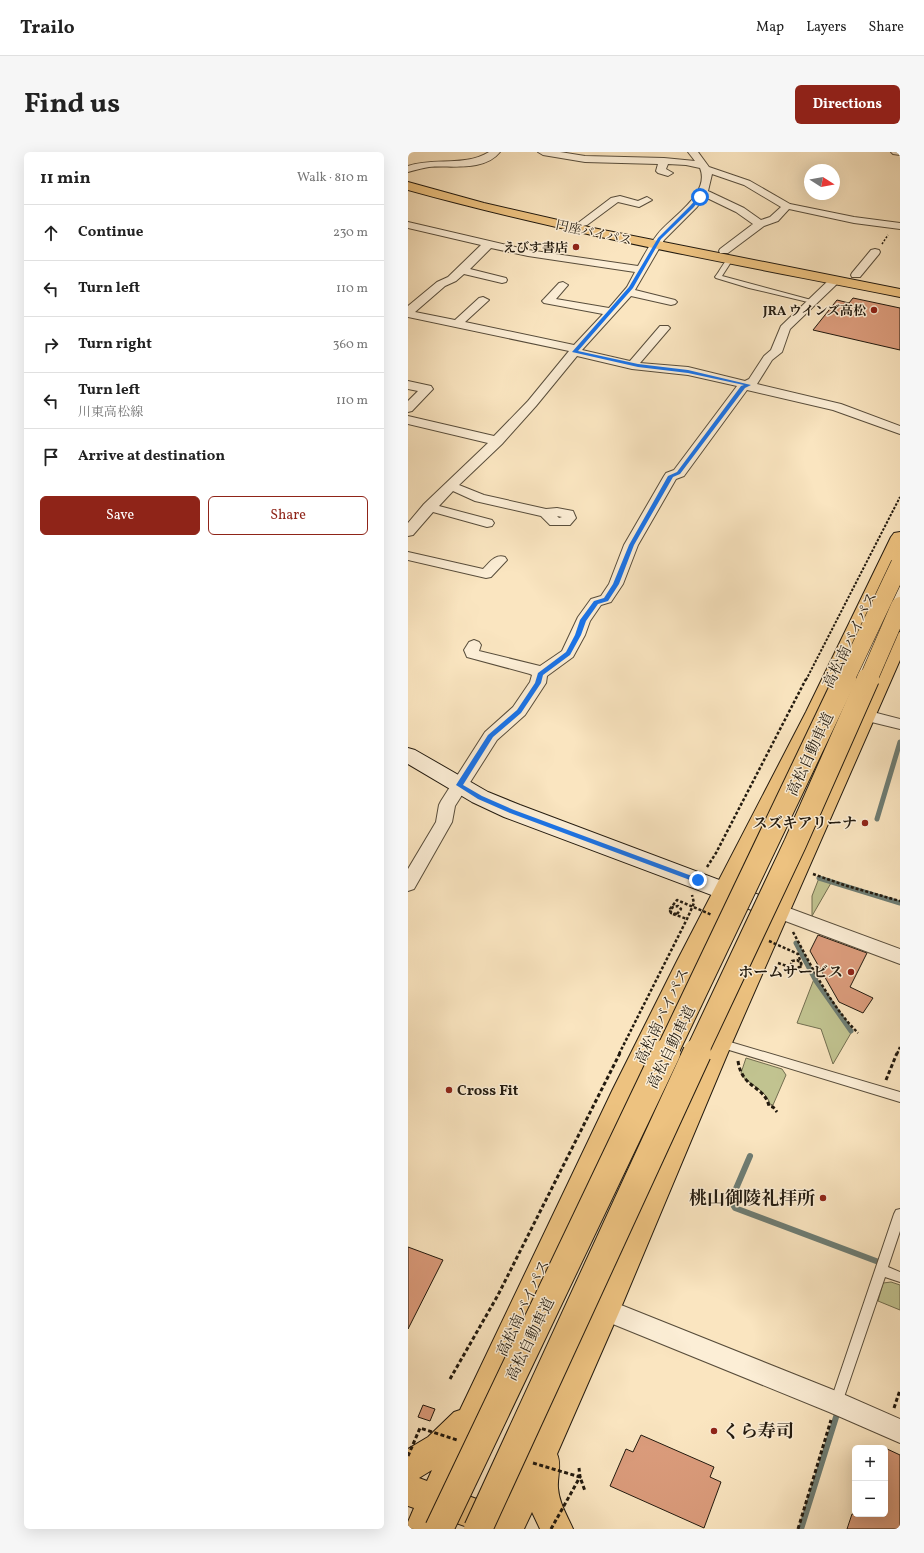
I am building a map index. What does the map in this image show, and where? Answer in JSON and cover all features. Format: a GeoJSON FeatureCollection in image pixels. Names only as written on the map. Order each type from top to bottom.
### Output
{"type":"FeatureCollection","features":[{"type":"Feature","properties":{"kind":"highway","name":"円座バイパス"},"geometry":{"type":"LineString","coordinates":[[408,178],[488,201],[658,242]]}},
{"type":"Feature","properties":{"kind":"highway","name":"円座バイパス"},"geometry":{"type":"LineString","coordinates":[[408,186],[534,219],[727,255],[900,284]]}},
{"type":"Feature","properties":{"kind":"highway","name":"円座バイパス"},"geometry":{"type":"LineString","coordinates":[[727,255],[835,280],[900,293]]}},
{"type":"Feature","properties":{"kind":"highway","name":"高松南バイパス"},"geometry":{"type":"LineString","coordinates":[[421,1529],[427,1506],[473,1415],[621,1099],[816,712],[900,537]]}},
{"type":"Feature","properties":{"kind":"highway","name":"高松自動車道"},"geometry":{"type":"LineString","coordinates":[[427,1506],[900,564]]}},
{"type":"Feature","properties":{"kind":"highway","name":"高松自動車道"},"geometry":{"type":"LineString","coordinates":[[478,1529],[742,954],[795,844],[900,606]]}},
{"type":"Feature","properties":{"kind":"highway"},"geometry":{"type":"LineString","coordinates":[[427,1506],[512,1528],[545,1445],[606,1310],[720,1043],[785,920],[866,715],[900,638]]}},
{"type":"Feature","properties":{"kind":"highway"},"geometry":{"type":"LineString","coordinates":[[586,1212],[718,937],[725,890]]}},
{"type":"Feature","properties":{"kind":"highway"},"geometry":{"type":"LineString","coordinates":[[622,1226],[749,947],[785,920]]}},
{"type":"Feature","properties":{"kind":"highway"},"geometry":{"type":"LineString","coordinates":[[408,1467],[439,1448],[473,1415]]}},
{"type":"Feature","properties":{"kind":"highway"},"geometry":{"type":"LineString","coordinates":[[545,1445],[542,1488],[546,1509],[557,1529]]}},
{"type":"Feature","properties":{"kind":"main road"},"geometry":{"type":"LineString","coordinates":[[408,755],[480,797],[512,811],[725,890],[785,920]]}},
{"type":"Feature","properties":{"kind":"street"},"geometry":{"type":"LineString","coordinates":[[408,169],[425,164],[474,162],[482,160],[495,152]]}},
{"type":"Feature","properties":{"kind":"street"},"geometry":{"type":"LineString","coordinates":[[543,152],[584,159],[686,162],[705,167],[747,183],[787,206],[840,217],[896,226]]}},
{"type":"Feature","properties":{"kind":"street"},"geometry":{"type":"LineString","coordinates":[[631,152],[683,152]]}},
{"type":"Feature","properties":{"kind":"street"},"geometry":{"type":"LineString","coordinates":[[408,532],[429,508],[498,441],[550,383],[627,292],[658,242],[692,207],[702,192],[708,178],[705,167],[693,152]]}},
{"type":"Feature","properties":{"kind":"street"},"geometry":{"type":"LineString","coordinates":[[664,161],[661,171],[668,173]]}},
{"type":"Feature","properties":{"kind":"street"},"geometry":{"type":"LineString","coordinates":[[702,192],[740,210],[760,224]]}},
{"type":"Feature","properties":{"kind":"street"},"geometry":{"type":"LineString","coordinates":[[583,223],[615,200],[639,204],[647,200]]}},
{"type":"Feature","properties":{"kind":"street"},"geometry":{"type":"LineString","coordinates":[[727,255],[760,224],[774,219],[787,206]]}},
{"type":"Feature","properties":{"kind":"street"},"geometry":{"type":"LineString","coordinates":[[408,225],[483,241],[489,244],[528,253],[640,270]]}},
{"type":"Feature","properties":{"kind":"street"},"geometry":{"type":"LineString","coordinates":[[408,313],[441,284],[452,280],[480,251],[489,244]]}},
{"type":"Feature","properties":{"kind":"street"},"geometry":{"type":"LineString","coordinates":[[856,276],[875,252]]}},
{"type":"Feature","properties":{"kind":"street"},"geometry":{"type":"LineString","coordinates":[[517,262],[528,253]]}},
{"type":"Feature","properties":{"kind":"street"},"geometry":{"type":"LineString","coordinates":[[463,270],[502,280]]}},
{"type":"Feature","properties":{"kind":"street"},"geometry":{"type":"LineString","coordinates":[[408,884],[444,822],[447,805],[491,736],[519,712],[538,683],[540,674],[568,654],[587,614],[596,602],[606,599],[616,584],[631,545],[671,476],[679,473],[743,387],[753,381],[768,358],[776,352],[785,328],[835,280]]}},
{"type":"Feature","properties":{"kind":"street"},"geometry":{"type":"LineString","coordinates":[[563,285],[548,301],[610,312]]}},
{"type":"Feature","properties":{"kind":"street"},"geometry":{"type":"LineString","coordinates":[[627,292],[671,302]]}},
{"type":"Feature","properties":{"kind":"street"},"geometry":{"type":"LineString","coordinates":[[456,325],[483,300]]}},
{"type":"Feature","properties":{"kind":"street"},"geometry":{"type":"LineString","coordinates":[[408,313],[632,364],[688,372],[748,385],[837,407],[900,430]]}},
{"type":"Feature","properties":{"kind":"street"},"geometry":{"type":"LineString","coordinates":[[632,364],[664,328]]}},
{"type":"Feature","properties":{"kind":"street"},"geometry":{"type":"LineString","coordinates":[[408,385],[427,389],[408,408]]}},
{"type":"Feature","properties":{"kind":"street"},"geometry":{"type":"LineString","coordinates":[[408,420],[498,441]]}},
{"type":"Feature","properties":{"kind":"street"},"geometry":{"type":"LineString","coordinates":[[451,486],[480,498],[546,513]]}},
{"type":"Feature","properties":{"kind":"street"},"geometry":{"type":"LineString","coordinates":[[429,508],[487,523]]}},
{"type":"Feature","properties":{"kind":"street"},"geometry":{"type":"LineString","coordinates":[[408,556],[486,574],[500,560]]}},
{"type":"Feature","properties":{"kind":"street"},"geometry":{"type":"LineString","coordinates":[[474,645],[471,650],[472,654],[535,670],[540,674]]}},
{"type":"Feature","properties":{"kind":"street"},"geometry":{"type":"LineString","coordinates":[[866,715],[900,724]]}},
{"type":"Feature","properties":{"kind":"street"},"geometry":{"type":"LineString","coordinates":[[785,920],[900,957]]}},
{"type":"Feature","properties":{"kind":"street"},"geometry":{"type":"LineString","coordinates":[[606,1310],[836,1403],[900,1431]]}},
{"type":"Feature","properties":{"kind":"lane"},"geometry":{"type":"LineString","coordinates":[[727,255],[723,272],[718,277],[751,287],[812,301]]}},
{"type":"Feature","properties":{"kind":"lane"},"geometry":{"type":"LineString","coordinates":[[720,1043],[881,1090],[900,1097]]}},
{"type":"Feature","properties":{"kind":"lane"},"geometry":{"type":"LineString","coordinates":[[836,1403],[900,1214]]}},
{"type":"Feature","properties":{"kind":"lane"},"geometry":{"type":"LineString","coordinates":[[881,1270],[900,1277]]}},
{"type":"Feature","properties":{"kind":"path"},"geometry":{"type":"LineString","coordinates":[[875,252],[896,226]]}},
{"type":"Feature","properties":{"kind":"path"},"geometry":{"type":"LineString","coordinates":[[706,869],[723,839],[900,497]]}},
{"type":"Feature","properties":{"kind":"path"},"geometry":{"type":"LineString","coordinates":[[813,874],[847,886],[900,901]]}},
{"type":"Feature","properties":{"kind":"path"},"geometry":{"type":"LineString","coordinates":[[450,1379],[498,1295],[694,903],[691,892]]}},
{"type":"Feature","properties":{"kind":"path"},"geometry":{"type":"LineString","coordinates":[[673,905],[670,909],[670,911],[673,914],[680,913],[681,909],[679,906],[672,907],[670,911],[672,912],[673,914],[686,919]]}},
{"type":"Feature","properties":{"kind":"path"},"geometry":{"type":"LineString","coordinates":[[785,920],[819,981],[846,1021],[858,1033]]}},
{"type":"Feature","properties":{"kind":"path"},"geometry":{"type":"LineString","coordinates":[[778,963],[790,967],[794,968],[798,969],[801,966],[800,961],[794,961],[791,965],[793,968],[795,969],[798,969],[801,968],[802,964]]}},
{"type":"Feature","properties":{"kind":"path"},"geometry":{"type":"LineString","coordinates":[[881,1090],[900,1047]]}},
{"type":"Feature","properties":{"kind":"path"},"geometry":{"type":"LineString","coordinates":[[738,1061],[738,1069],[742,1077],[764,1094],[769,1102],[769,1106],[773,1107],[777,1112]]}},
{"type":"Feature","properties":{"kind":"path"},"geometry":{"type":"LineString","coordinates":[[893,1410],[900,1390]]}},
{"type":"Feature","properties":{"kind":"path"},"geometry":{"type":"LineString","coordinates":[[798,1529],[836,1403]]}},
{"type":"Feature","properties":{"kind":"path"},"geometry":{"type":"LineString","coordinates":[[551,1529],[580,1477],[579,1468]]}},
{"type":"Feature","properties":{"kind":"green space"},"geometry":{"type":"Polygon","coordinates":[[[819,878],[831,883],[812,916],[812,896],[819,878]]]}},
{"type":"Feature","properties":{"kind":"green space"},"geometry":{"type":"Polygon","coordinates":[[[814,979],[851,1033],[833,1064],[821,1029],[797,1023],[814,979]]]}},
{"type":"Feature","properties":{"kind":"green space"},"geometry":{"type":"Polygon","coordinates":[[[746,1058],[782,1069],[786,1075],[773,1105],[770,1104],[763,1092],[743,1077],[741,1073],[746,1058]]]}},
{"type":"Feature","properties":{"kind":"green space"},"geometry":{"type":"Polygon","coordinates":[[[891,1282],[900,1285],[900,1310],[878,1301],[883,1283],[891,1282]]]}},
{"type":"Feature","properties":{"kind":"building"},"geometry":{"type":"Polygon","coordinates":[[[853,298],[900,308],[900,350],[813,330],[837,300],[849,303],[853,298]]]}},
{"type":"Feature","properties":{"kind":"building"},"geometry":{"type":"Polygon","coordinates":[[[818,935],[867,953],[850,987],[873,998],[863,1013],[839,1002],[810,951],[818,935]]]}},
{"type":"Feature","properties":{"kind":"building"},"geometry":{"type":"Polygon","coordinates":[[[408,1247],[443,1260],[408,1329],[408,1247]]]}},
{"type":"Feature","properties":{"kind":"building"},"geometry":{"type":"Polygon","coordinates":[[[423,1405],[435,1409],[430,1421],[418,1417],[423,1405]]]}},
{"type":"Feature","properties":{"kind":"building"},"geometry":{"type":"Polygon","coordinates":[[[641,1435],[714,1467],[710,1477],[721,1482],[704,1528],[610,1486],[626,1449],[633,1452],[641,1435]]]}},
{"type":"Feature","properties":{"kind":"building"},"geometry":{"type":"Polygon","coordinates":[[[888,1449],[900,1455],[900,1529],[847,1529],[852,1514],[852,1517],[888,1517],[888,1449]]]}},
{"type":"Feature","properties":{"kind":"waterway"},"geometry":{"type":"LineString","coordinates":[[877,819],[900,742]]}},
{"type":"Feature","properties":{"kind":"waterway"},"geometry":{"type":"LineString","coordinates":[[819,878],[900,903]]}},
{"type":"Feature","properties":{"kind":"waterway"},"geometry":{"type":"LineString","coordinates":[[796,943],[816,981],[851,1031]]}},
{"type":"Feature","properties":{"kind":"waterway"},"geometry":{"type":"LineString","coordinates":[[750,1156],[732,1198],[732,1203],[735,1208],[884,1264]]}},
{"type":"Feature","properties":{"kind":"waterway"},"geometry":{"type":"LineString","coordinates":[[801,1529],[837,1414]]}},
{"type":"Feature","properties":{"kind":"place","name":"えびす書店"},"geometry":{"type":"Point","coordinates":[576,247]}},
{"type":"Feature","properties":{"kind":"place","name":"JRA ウインズ高松"},"geometry":{"type":"Point","coordinates":[874,310]}},
{"type":"Feature","properties":{"kind":"place","name":"スズキアリーナ"},"geometry":{"type":"Point","coordinates":[865,823]}},
{"type":"Feature","properties":{"kind":"place","name":"ホームサービス"},"geometry":{"type":"Point","coordinates":[851,972]}},
{"type":"Feature","properties":{"kind":"place","name":"Cross Fit"},"geometry":{"type":"Point","coordinates":[449,1090]}},
{"type":"Feature","properties":{"kind":"place","name":"桃山御陵礼拝所"},"geometry":{"type":"Point","coordinates":[823,1198]}},
{"type":"Feature","properties":{"kind":"place","name":"くら寿司"},"geometry":{"type":"Point","coordinates":[714,1431]}},
{"type":"Feature","properties":{"kind":"route"},"geometry":{"type":"LineString","coordinates":[[698,880],[512,811],[480,797],[459,785],[491,736],[519,712],[538,683],[540,674],[568,654],[578,635],[583,620],[596,602],[606,599],[616,584],[631,545],[671,476],[679,473],[743,387],[748,385],[712,376],[638,366],[575,352],[631,287],[660,238],[692,207],[700,197]]}}]}
